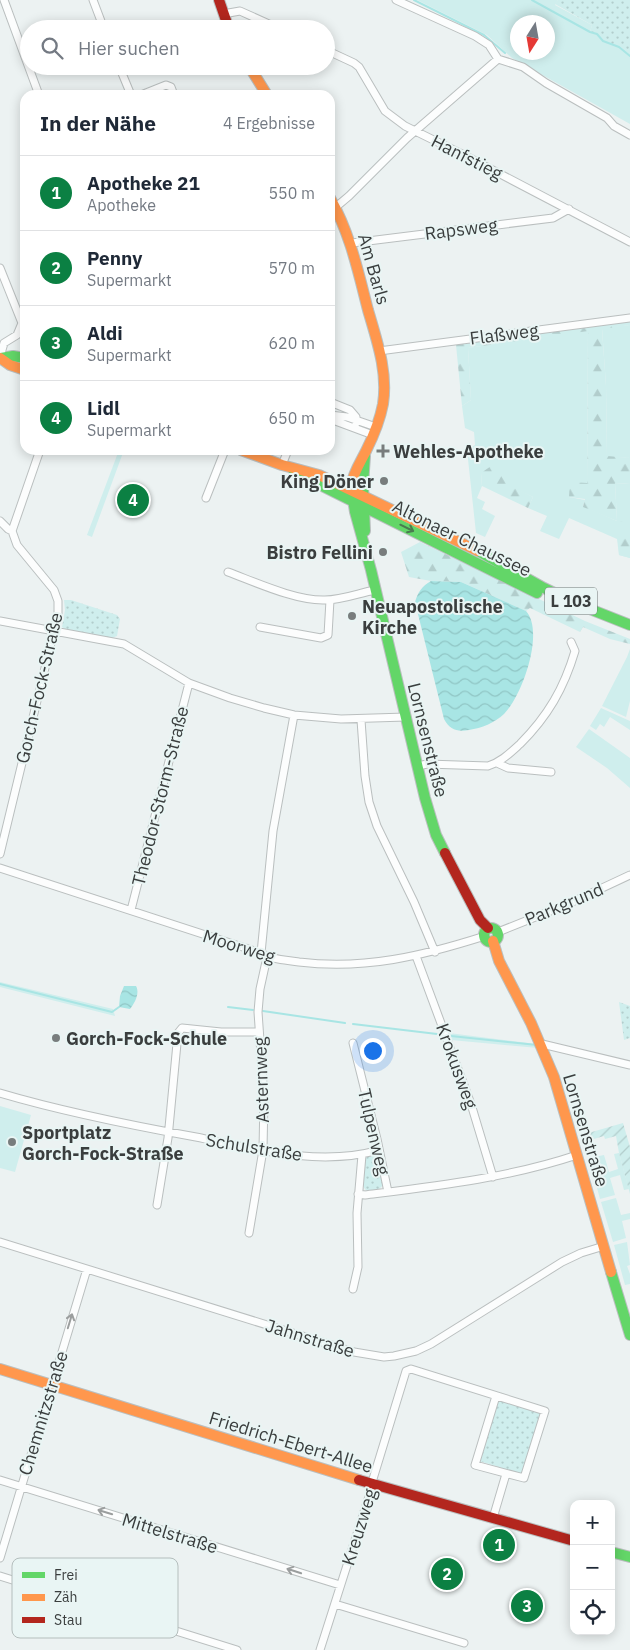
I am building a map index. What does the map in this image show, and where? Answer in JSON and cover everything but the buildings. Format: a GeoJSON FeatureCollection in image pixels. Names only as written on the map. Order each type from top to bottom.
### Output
{"type":"FeatureCollection","features":[{"type":"Feature","properties":{"kind":"street"},"geometry":{"type":"LineString","coordinates":[[4,0],[20,42]]}},
{"type":"Feature","properties":{"kind":"street"},"geometry":{"type":"LineString","coordinates":[[93,0],[101,20]]}},
{"type":"Feature","properties":{"kind":"street"},"geometry":{"type":"LineString","coordinates":[[219,0],[225,20]]}},
{"type":"Feature","properties":{"kind":"street"},"geometry":{"type":"LineString","coordinates":[[396,0],[475,36],[489,45],[498,60],[523,66],[546,83],[607,118],[614,126],[630,135]]}},
{"type":"Feature","properties":{"kind":"street"},"geometry":{"type":"LineString","coordinates":[[223,14],[240,11],[260,20]]}},
{"type":"Feature","properties":{"kind":"street","name":"Hanfstieg"},"geometry":{"type":"LineString","coordinates":[[335,54],[357,65],[385,111],[405,126],[630,242]]}},
{"type":"Feature","properties":{"kind":"street"},"geometry":{"type":"LineString","coordinates":[[335,203],[498,60]]}},
{"type":"Feature","properties":{"kind":"street"},"geometry":{"type":"LineString","coordinates":[[32,75],[38,90]]}},
{"type":"Feature","properties":{"kind":"street"},"geometry":{"type":"LineString","coordinates":[[123,75],[129,90]]}},
{"type":"Feature","properties":{"kind":"street"},"geometry":{"type":"LineString","coordinates":[[255,75],[264,90]]}},
{"type":"Feature","properties":{"kind":"street"},"geometry":{"type":"LineString","coordinates":[[154,90],[166,85],[171,87],[172,90]]}},
{"type":"Feature","properties":{"kind":"street","name":"Rapsweg"},"geometry":{"type":"LineString","coordinates":[[352,243],[553,218],[569,210]]}},
{"type":"Feature","properties":{"kind":"street","name":"Am Barls"},"geometry":{"type":"LineString","coordinates":[[335,212],[352,243],[379,351],[384,388],[383,404],[366,451]]}},
{"type":"Feature","properties":{"kind":"street"},"geometry":{"type":"LineString","coordinates":[[0,268],[20,317]]}},
{"type":"Feature","properties":{"kind":"street","name":"Flaßweg"},"geometry":{"type":"LineString","coordinates":[[379,351],[630,318]]}},
{"type":"Feature","properties":{"kind":"street"},"geometry":{"type":"LineString","coordinates":[[0,358],[4,343],[17,335],[20,327]]}},
{"type":"Feature","properties":{"kind":"street"},"geometry":{"type":"LineString","coordinates":[[0,358],[12,356],[20,357]]}},
{"type":"Feature","properties":{"kind":"street"},"geometry":{"type":"LineString","coordinates":[[0,358],[20,368]]}},
{"type":"Feature","properties":{"kind":"street"},"geometry":{"type":"LineString","coordinates":[[335,404],[354,413],[355,424]]}},
{"type":"Feature","properties":{"kind":"street"},"geometry":{"type":"LineString","coordinates":[[335,416],[339,415],[355,424],[374,431]]}},
{"type":"Feature","properties":{"kind":"street"},"geometry":{"type":"LineString","coordinates":[[336,483],[353,475],[366,451]]}},
{"type":"Feature","properties":{"kind":"street","name":"Lornsenstraße"},"geometry":{"type":"LineString","coordinates":[[366,451],[361,495],[366,547]]}},
{"type":"Feature","properties":{"kind":"street"},"geometry":{"type":"LineString","coordinates":[[0,522],[12,531],[38,455]]}},
{"type":"Feature","properties":{"kind":"street"},"geometry":{"type":"LineString","coordinates":[[206,498],[223,455]]}},
{"type":"Feature","properties":{"kind":"street","name":"Altonaer Chaussee"},"geometry":{"type":"LineString","coordinates":[[255,455],[282,465],[312,472],[475,550],[544,588],[630,625]]}},
{"type":"Feature","properties":{"kind":"street"},"geometry":{"type":"LineString","coordinates":[[282,465],[286,455]]}},
{"type":"Feature","properties":{"kind":"street","name":"Altonaer Chaussee"},"geometry":{"type":"LineString","coordinates":[[282,465],[308,480],[551,600],[630,633]]}},
{"type":"Feature","properties":{"kind":"street","name":"Lornsenstraße"},"geometry":{"type":"LineString","coordinates":[[353,475],[352,501],[366,547],[436,834],[480,920],[491,935],[494,948],[542,1044],[554,1077],[630,1335]]}},
{"type":"Feature","properties":{"kind":"street"},"geometry":{"type":"LineString","coordinates":[[352,501],[361,495]]}},
{"type":"Feature","properties":{"kind":"street","name":"Gorch-Fock-Straße"},"geometry":{"type":"LineString","coordinates":[[0,854],[59,608],[54,590],[18,545],[12,531]]}},
{"type":"Feature","properties":{"kind":"street"},"geometry":{"type":"LineString","coordinates":[[228,572],[300,597],[330,600],[375,590]]}},
{"type":"Feature","properties":{"kind":"street"},"geometry":{"type":"LineString","coordinates":[[260,627],[321,638],[328,635],[330,600]]}},
{"type":"Feature","properties":{"kind":"street"},"geometry":{"type":"LineString","coordinates":[[0,621],[120,642],[189,683],[244,703],[294,715],[360,720],[406,717]]}},
{"type":"Feature","properties":{"kind":"street"},"geometry":{"type":"LineString","coordinates":[[418,766],[427,764],[488,766],[496,763],[533,730],[557,697],[566,679],[575,651],[571,642]]}},
{"type":"Feature","properties":{"kind":"street","name":"Theodor-Storm-Straße"},"geometry":{"type":"LineString","coordinates":[[131,910],[189,683]]}},
{"type":"Feature","properties":{"kind":"street","name":"Asternweg"},"geometry":{"type":"LineString","coordinates":[[249,1233],[263,1150],[264,1097],[259,1032],[259,995],[264,955],[266,893],[273,831],[294,715]]}},
{"type":"Feature","properties":{"kind":"street"},"geometry":{"type":"LineString","coordinates":[[360,720],[369,802],[377,826],[411,895],[434,952]]}},
{"type":"Feature","properties":{"kind":"street"},"geometry":{"type":"LineString","coordinates":[[496,763],[508,768],[551,772]]}},
{"type":"Feature","properties":{"kind":"street","name":"Moorweg"},"geometry":{"type":"LineString","coordinates":[[0,868],[264,955],[321,964],[340,965],[378,962],[416,956],[491,935]]}},
{"type":"Feature","properties":{"kind":"street","name":"Parkgrund"},"geometry":{"type":"LineString","coordinates":[[491,935],[568,904],[630,875]]}},
{"type":"Feature","properties":{"kind":"street","name":"Krokusweg"},"geometry":{"type":"LineString","coordinates":[[416,956],[471,1104],[494,1177]]}},
{"type":"Feature","properties":{"kind":"street"},"geometry":{"type":"LineString","coordinates":[[157,1205],[169,1132],[178,1033],[182,1028],[230,1032],[259,1032]]}},
{"type":"Feature","properties":{"kind":"street","name":"Tulpenweg"},"geometry":{"type":"LineString","coordinates":[[353,1043],[388,1192]]}},
{"type":"Feature","properties":{"kind":"street"},"geometry":{"type":"LineString","coordinates":[[542,1044],[630,1065]]}},
{"type":"Feature","properties":{"kind":"street","name":"Schulstraße"},"geometry":{"type":"LineString","coordinates":[[0,1093],[65,1110],[263,1150],[332,1157],[362,1155],[379,1150]]}},
{"type":"Feature","properties":{"kind":"street"},"geometry":{"type":"LineString","coordinates":[[353,1289],[358,1267],[357,1213],[362,1155]]}},
{"type":"Feature","properties":{"kind":"street"},"geometry":{"type":"LineString","coordinates":[[358,1194],[366,1195],[494,1177],[532,1169],[577,1155]]}},
{"type":"Feature","properties":{"kind":"street","name":"Jahnstraße"},"geometry":{"type":"LineString","coordinates":[[0,1242],[371,1356],[394,1356],[416,1351],[431,1344],[562,1262],[581,1253],[604,1246]]}},
{"type":"Feature","properties":{"kind":"street","name":"Chemnitzstraße"},"geometry":{"type":"LineString","coordinates":[[0,1558],[87,1268]]}},
{"type":"Feature","properties":{"kind":"street","name":"Friedrich-Ebert-Allee"},"geometry":{"type":"LineString","coordinates":[[0,1369],[372,1484],[570,1540]]}},
{"type":"Feature","properties":{"kind":"street","name":"Kreuzweg"},"geometry":{"type":"LineString","coordinates":[[320,1650],[406,1371],[410,1369],[496,1396]]}},
{"type":"Feature","properties":{"kind":"street"},"geometry":{"type":"LineString","coordinates":[[496,1396],[545,1411],[524,1478],[475,1465],[496,1396]]}},
{"type":"Feature","properties":{"kind":"street"},"geometry":{"type":"LineString","coordinates":[[493,1518],[506,1474]]}},
{"type":"Feature","properties":{"kind":"street","name":"Mittelstraße"},"geometry":{"type":"LineString","coordinates":[[0,1480],[340,1585]]}},
{"type":"Feature","properties":{"kind":"street"},"geometry":{"type":"LineString","coordinates":[[615,1553],[630,1557]]}},
{"type":"Feature","properties":{"kind":"street"},"geometry":{"type":"LineString","coordinates":[[0,1576],[12,1580]]}},
{"type":"Feature","properties":{"kind":"street"},"geometry":{"type":"LineString","coordinates":[[335,1604],[464,1644]]}},
{"type":"Feature","properties":{"kind":"street"},"geometry":{"type":"LineString","coordinates":[[178,1632],[237,1650]]}},
{"type":"Feature","properties":{"kind":"green space"},"geometry":{"type":"Polygon","coordinates":[[[417,0],[558,0],[555,5],[592,25],[590,32],[597,34],[603,41],[619,47],[630,56],[630,124],[516,60],[555,60],[555,15],[510,15],[510,56],[487,35],[417,0]]]}},
{"type":"Feature","properties":{"kind":"green space"},"geometry":{"type":"Polygon","coordinates":[[[558,0],[630,0],[630,56],[619,47],[603,41],[597,34],[590,32],[592,25],[555,4],[558,0]]]}},
{"type":"Feature","properties":{"kind":"green space"},"geometry":{"type":"Polygon","coordinates":[[[630,321],[630,325],[602,329],[606,386],[607,456],[630,458],[630,484],[615,483],[617,521],[583,507],[585,499],[569,497],[570,482],[587,483],[588,331],[468,348],[471,400],[462,406],[456,345],[630,321]]]}},
{"type":"Feature","properties":{"kind":"green space"},"geometry":{"type":"Polygon","coordinates":[[[630,325],[630,458],[607,457],[606,386],[602,328],[630,325]]]}},
{"type":"Feature","properties":{"kind":"green space"},"geometry":{"type":"Polygon","coordinates":[[[588,330],[587,483],[569,497],[585,500],[583,506],[617,521],[615,483],[630,484],[630,558],[619,555],[617,539],[569,518],[559,539],[540,531],[547,516],[528,508],[533,497],[481,473],[482,486],[477,498],[485,502],[482,509],[495,516],[485,537],[476,533],[467,450],[475,445],[474,432],[465,428],[462,406],[471,400],[468,348],[588,330]]]}},
{"type":"Feature","properties":{"kind":"green space"},"geometry":{"type":"Polygon","coordinates":[[[117,455],[122,455],[92,537],[87,535],[117,455]]]}},
{"type":"Feature","properties":{"kind":"green space"},"geometry":{"type":"Polygon","coordinates":[[[494,464],[506,469],[508,484],[533,497],[528,508],[482,486],[481,473],[494,464]]]}},
{"type":"Feature","properties":{"kind":"green space"},"geometry":{"type":"Polygon","coordinates":[[[617,521],[630,523],[630,558],[619,555],[617,521]]]}},
{"type":"Feature","properties":{"kind":"green space"},"geometry":{"type":"Polygon","coordinates":[[[420,542],[585,621],[630,639],[630,644],[610,639],[583,627],[580,632],[530,608],[526,611],[461,582],[431,581],[409,577],[401,552],[420,542]]]}},
{"type":"Feature","properties":{"kind":"green space"},"geometry":{"type":"Polygon","coordinates":[[[64,600],[71,600],[117,615],[120,619],[117,636],[112,638],[62,627],[65,610],[64,600]]]}},
{"type":"Feature","properties":{"kind":"green space"},"geometry":{"type":"Polygon","coordinates":[[[630,649],[630,701],[626,717],[602,706],[630,649]]]}},
{"type":"Feature","properties":{"kind":"green space"},"geometry":{"type":"Polygon","coordinates":[[[601,708],[630,721],[630,730],[610,717],[604,727],[600,724],[596,730],[590,726],[601,708]]]}},
{"type":"Feature","properties":{"kind":"green space"},"geometry":{"type":"Polygon","coordinates":[[[589,729],[630,758],[630,788],[607,768],[576,747],[589,729]]]}},
{"type":"Feature","properties":{"kind":"green space"},"geometry":{"type":"Polygon","coordinates":[[[0,982],[113,1009],[115,1016],[0,987],[0,982]]]}},
{"type":"Feature","properties":{"kind":"green space"},"geometry":{"type":"Polygon","coordinates":[[[619,1002],[630,1006],[630,1038],[624,1040],[619,1002]]]}},
{"type":"Feature","properties":{"kind":"green space"},"geometry":{"type":"Polygon","coordinates":[[[449,1033],[536,1044],[538,1048],[451,1040],[449,1033]]]}},
{"type":"Feature","properties":{"kind":"green space","name":"Sportplatz Gorch-Fock-Straße"},"geometry":{"type":"Polygon","coordinates":[[[0,1106],[31,1115],[15,1172],[0,1168],[0,1106]]]}},
{"type":"Feature","properties":{"kind":"green space"},"geometry":{"type":"Polygon","coordinates":[[[623,1123],[630,1147],[630,1194],[616,1136],[605,1139],[604,1136],[587,1141],[585,1134],[623,1123]]]}},
{"type":"Feature","properties":{"kind":"green space"},"geometry":{"type":"Polygon","coordinates":[[[619,1153],[629,1189],[624,1190],[620,1175],[610,1178],[615,1195],[600,1199],[589,1158],[604,1155],[609,1172],[618,1169],[614,1154],[619,1153]]]}},
{"type":"Feature","properties":{"kind":"green space"},"geometry":{"type":"Polygon","coordinates":[[[378,1157],[383,1185],[378,1190],[367,1191],[362,1180],[365,1159],[378,1157]]]}},
{"type":"Feature","properties":{"kind":"green space"},"geometry":{"type":"Polygon","coordinates":[[[616,1198],[621,1215],[630,1213],[630,1219],[622,1221],[626,1238],[613,1242],[601,1202],[616,1198]]]}},
{"type":"Feature","properties":{"kind":"green space"},"geometry":{"type":"Polygon","coordinates":[[[627,1242],[630,1265],[627,1266],[630,1274],[630,1284],[625,1285],[614,1245],[627,1242]]]}},
{"type":"Feature","properties":{"kind":"green space"},"geometry":{"type":"Polygon","coordinates":[[[497,1400],[541,1413],[523,1474],[479,1461],[497,1400]]]}},
{"type":"Feature","properties":{"kind":"water"},"geometry":{"type":"Polygon","coordinates":[[[431,581],[461,582],[526,611],[531,621],[533,633],[532,648],[529,664],[518,693],[504,714],[483,726],[461,731],[451,728],[444,719],[415,602],[421,590],[431,581]]]}},
{"type":"Feature","properties":{"kind":"water"},"geometry":{"type":"Polygon","coordinates":[[[124,986],[136,986],[137,989],[134,1004],[130,1009],[119,1007],[120,996],[124,986]]]}},
{"type":"Feature","properties":{"kind":"waterway"},"geometry":{"type":"LineString","coordinates":[[414,0],[484,35],[505,53]]}},
{"type":"Feature","properties":{"kind":"waterway"},"geometry":{"type":"LineString","coordinates":[[532,0],[597,34],[603,41],[619,47],[630,56]]}},
{"type":"Feature","properties":{"kind":"waterway"},"geometry":{"type":"LineString","coordinates":[[0,984],[112,1012],[119,1007]]}},
{"type":"Feature","properties":{"kind":"waterway"},"geometry":{"type":"LineString","coordinates":[[228,1007],[253,1010]]}},
{"type":"Feature","properties":{"kind":"waterway"},"geometry":{"type":"LineString","coordinates":[[263,1011],[345,1023]]}},
{"type":"Feature","properties":{"kind":"waterway"},"geometry":{"type":"LineString","coordinates":[[353,1024],[437,1034]]}},
{"type":"Feature","properties":{"kind":"waterway"},"geometry":{"type":"LineString","coordinates":[[451,1036],[537,1045]]}},
{"type":"Feature","properties":{"kind":"traffic: fast"},"geometry":{"type":"LineString","coordinates":[[0,358],[20,357]]}},
{"type":"Feature","properties":{"kind":"traffic: fast"},"geometry":{"type":"LineString","coordinates":[[365,456],[363,485],[365,531]]}},
{"type":"Feature","properties":{"kind":"traffic: fast"},"geometry":{"type":"LineString","coordinates":[[294,472],[537,593]]}},
{"type":"Feature","properties":{"kind":"traffic: fast"},"geometry":{"type":"LineString","coordinates":[[351,486],[355,512],[371,570],[425,798],[436,835],[445,853]]}},
{"type":"Feature","properties":{"kind":"traffic: fast"},"geometry":{"type":"LineString","coordinates":[[478,551],[544,588],[577,604],[630,625]]}},
{"type":"Feature","properties":{"kind":"traffic: fast"},"geometry":{"type":"LineString","coordinates":[[491,928],[496,930],[498,935],[496,940],[491,942],[486,940],[484,935],[486,930],[491,928]]}},
{"type":"Feature","properties":{"kind":"traffic: fast"},"geometry":{"type":"LineString","coordinates":[[611,1272],[630,1335]]}},
{"type":"Feature","properties":{"kind":"traffic: fast"},"geometry":{"type":"LineString","coordinates":[[615,1553],[630,1557]]}},
{"type":"Feature","properties":{"kind":"traffic: slow"},"geometry":{"type":"LineString","coordinates":[[255,75],[264,90]]}},
{"type":"Feature","properties":{"kind":"traffic: slow"},"geometry":{"type":"LineString","coordinates":[[335,207],[353,252],[378,345],[384,380],[383,404],[380,416],[371,440],[355,472],[351,486]]}},
{"type":"Feature","properties":{"kind":"traffic: slow"},"geometry":{"type":"LineString","coordinates":[[0,358],[10,365],[20,368]]}},
{"type":"Feature","properties":{"kind":"traffic: slow"},"geometry":{"type":"LineString","coordinates":[[255,455],[319,475],[478,551]]}},
{"type":"Feature","properties":{"kind":"traffic: slow"},"geometry":{"type":"LineString","coordinates":[[493,941],[499,961],[531,1023],[554,1077],[611,1272]]}},
{"type":"Feature","properties":{"kind":"traffic: slow"},"geometry":{"type":"LineString","coordinates":[[0,1369],[359,1480]]}},
{"type":"Feature","properties":{"kind":"traffic: jam"},"geometry":{"type":"LineString","coordinates":[[219,0],[226,20]]}},
{"type":"Feature","properties":{"kind":"traffic: jam"},"geometry":{"type":"LineString","coordinates":[[445,853],[480,920],[488,928]]}},
{"type":"Feature","properties":{"kind":"traffic: jam"},"geometry":{"type":"LineString","coordinates":[[359,1480],[570,1540]]}},
{"type":"Feature","properties":{"kind":"place","name":"Wehles-Apotheke"},"geometry":{"type":"Point","coordinates":[383,451]}},
{"type":"Feature","properties":{"kind":"place","name":"King Döner"},"geometry":{"type":"Point","coordinates":[384,481]}},
{"type":"Feature","properties":{"kind":"place","name":"Lidl"},"geometry":{"type":"Point","coordinates":[133,500]}},
{"type":"Feature","properties":{"kind":"place","name":"Bistro Fellini"},"geometry":{"type":"Point","coordinates":[383,552]}},
{"type":"Feature","properties":{"kind":"place","name":"Neuapostolische Kirche"},"geometry":{"type":"Point","coordinates":[352,616]}},
{"type":"Feature","properties":{"kind":"place","name":"Gorch-Fock-Schule"},"geometry":{"type":"Point","coordinates":[56,1038]}},
{"type":"Feature","properties":{"kind":"place","name":"Sportplatz Gorch-Fock-Straße"},"geometry":{"type":"Point","coordinates":[12,1142]}},
{"type":"Feature","properties":{"kind":"place","name":"Apotheke 21"},"geometry":{"type":"Point","coordinates":[499,1545]}},
{"type":"Feature","properties":{"kind":"place","name":"Penny"},"geometry":{"type":"Point","coordinates":[447,1574]}},
{"type":"Feature","properties":{"kind":"place","name":"Aldi"},"geometry":{"type":"Point","coordinates":[527,1606]}}]}
